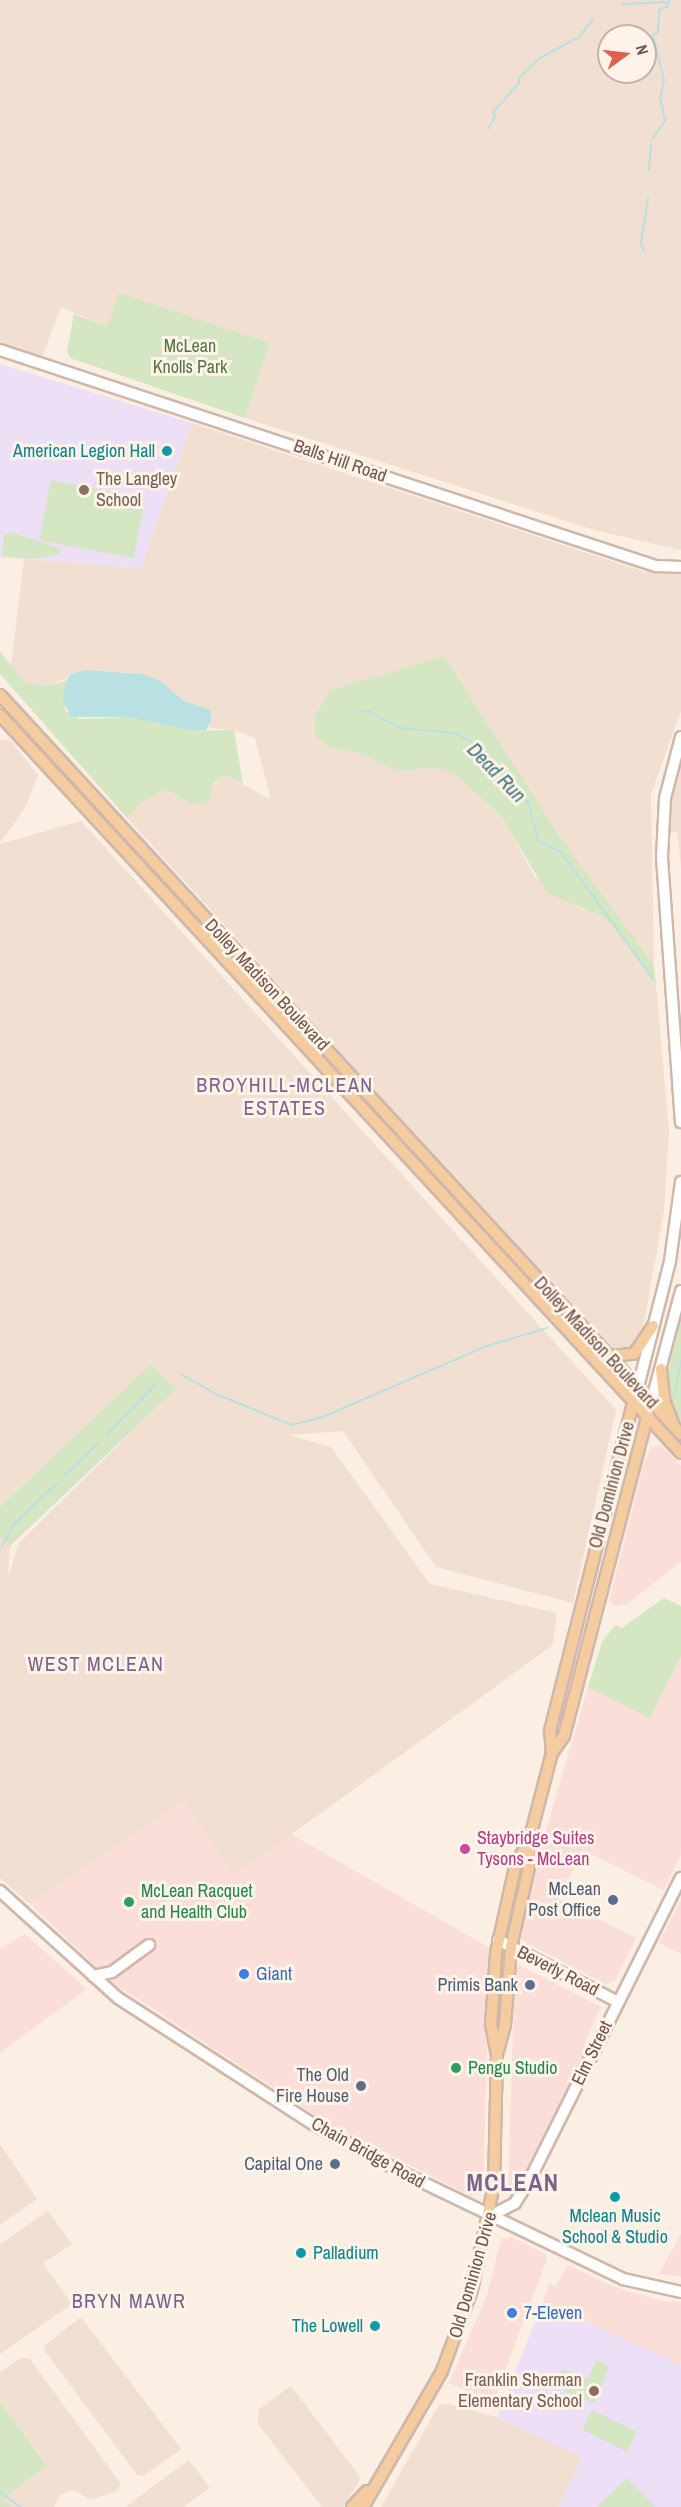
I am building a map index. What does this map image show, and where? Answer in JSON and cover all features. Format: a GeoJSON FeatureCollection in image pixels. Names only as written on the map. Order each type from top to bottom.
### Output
{"type":"FeatureCollection","features":[{"type":"Feature","properties":{"kind":"main road","name":"Balls Hill Road"},"geometry":{"type":"LineString","coordinates":[[0,350],[656,566],[681,567]]}},
{"type":"Feature","properties":{"kind":"main road","name":"Dolley Madison Boulevard"},"geometry":{"type":"LineString","coordinates":[[0,694],[678,1432]]}},
{"type":"Feature","properties":{"kind":"main road","name":"Dolley Madison Boulevard"},"geometry":{"type":"LineString","coordinates":[[0,715],[681,1453]]}},
{"type":"Feature","properties":{"kind":"main road"},"geometry":{"type":"LineString","coordinates":[[681,737],[665,798],[662,858],[681,1122]]}},
{"type":"Feature","properties":{"kind":"main road","name":"Old Dominion Drive"},"geometry":{"type":"LineString","coordinates":[[363,2507],[427,2398],[457,2337],[490,2216],[497,2055],[505,2025],[511,1947],[529,1867],[529,1841],[552,1753],[550,1731],[672,1252],[681,1182]]}},
{"type":"Feature","properties":{"kind":"main road","name":"Old Dominion Drive"},"geometry":{"type":"LineString","coordinates":[[552,1753],[564,1736],[681,1291]]}},
{"type":"Feature","properties":{"kind":"main road"},"geometry":{"type":"LineString","coordinates":[[609,1356],[634,1354],[653,1326]]}},
{"type":"Feature","properties":{"kind":"main road"},"geometry":{"type":"LineString","coordinates":[[660,1369],[664,1400],[678,1432]]}},
{"type":"Feature","properties":{"kind":"main road"},"geometry":{"type":"LineString","coordinates":[[641,1443],[653,1438],[669,1441]]}},
{"type":"Feature","properties":{"kind":"main road","name":"Old Dominion Drive"},"geometry":{"type":"LineString","coordinates":[[497,2055],[491,2025],[498,1940],[516,1863],[529,1841]]}},
{"type":"Feature","properties":{"kind":"main road","name":"Elm Street"},"geometry":{"type":"LineString","coordinates":[[490,2216],[515,2203],[525,2187],[681,1878]]}},
{"type":"Feature","properties":{"kind":"main road","name":"Chain Bridge Road"},"geometry":{"type":"LineString","coordinates":[[0,1890],[125,2003],[313,2124],[490,2216],[623,2278],[681,2292]]}},
{"type":"Feature","properties":{"kind":"main road","name":"Beverly Road"},"geometry":{"type":"LineString","coordinates":[[498,1940],[618,2002]]}},
{"type":"Feature","properties":{"kind":"main road"},"geometry":{"type":"LineString","coordinates":[[93,1976],[112,1972],[149,1945]]}},
{"type":"Feature","properties":{"kind":"main road"},"geometry":{"type":"LineString","coordinates":[[352,2507],[380,2477]]}},
{"type":"Feature","properties":{"kind":"shaded area"},"geometry":{"type":"Polygon","coordinates":[[[0,0],[681,0],[681,550],[594,530],[245,418],[270,343],[120,292],[107,327],[61,307],[42,357],[0,343],[0,0]]]}},
{"type":"Feature","properties":{"kind":"shaded area","name":"The Langley School"},"geometry":{"type":"Polygon","coordinates":[[[0,364],[192,423],[141,568],[0,557],[0,364]]]}},
{"type":"Feature","properties":{"kind":"shaded area"},"geometry":{"type":"Polygon","coordinates":[[[192,423],[645,572],[681,572],[681,711],[651,794],[654,965],[559,835],[444,656],[330,690],[330,748],[360,753],[397,771],[438,768],[457,776],[501,816],[535,877],[575,906],[603,917],[617,930],[656,985],[669,1132],[664,1210],[643,1329],[633,1345],[615,1354],[127,818],[142,802],[166,789],[191,804],[226,775],[271,800],[255,738],[234,730],[209,728],[211,722],[176,694],[135,673],[86,670],[48,686],[24,682],[11,666],[24,559],[141,568],[192,423]]]}},
{"type":"Feature","properties":{"kind":"shaded area"},"geometry":{"type":"Polygon","coordinates":[[[9,739],[38,775],[25,808],[0,843],[0,740],[9,739]]]}},
{"type":"Feature","properties":{"kind":"shaded area"},"geometry":{"type":"Polygon","coordinates":[[[681,766],[681,867],[677,831],[670,833],[673,789],[681,766]]]}},
{"type":"Feature","properties":{"kind":"shaded area"},"geometry":{"type":"Polygon","coordinates":[[[81,821],[616,1410],[573,1603],[436,1567],[343,1431],[288,1435],[331,1447],[430,1584],[557,1613],[553,1645],[234,1876],[184,1801],[30,1904],[0,1878],[0,1536],[10,1546],[8,1577],[19,1543],[175,1389],[151,1364],[0,1507],[0,844],[81,821]]]}},
{"type":"Feature","properties":{"kind":"shaded area"},"geometry":{"type":"Polygon","coordinates":[[[661,1445],[681,1466],[681,1562],[627,1604],[614,1606],[609,1601],[644,1463],[651,1448],[661,1445]]]}},
{"type":"Feature","properties":{"kind":"shaded area"},"geometry":{"type":"Polygon","coordinates":[[[681,1656],[681,1855],[663,1890],[583,1850],[558,1899],[636,1938],[615,1981],[605,1984],[520,1939],[532,1879],[588,1687],[650,1717],[681,1656]]]}},
{"type":"Feature","properties":{"kind":"shaded area"},"geometry":{"type":"Polygon","coordinates":[[[184,1801],[234,1876],[291,1834],[490,1948],[483,2191],[470,2196],[326,2122],[115,1984],[30,1904],[184,1801]]]}},
{"type":"Feature","properties":{"kind":"shaded area"},"geometry":{"type":"Polygon","coordinates":[[[681,1900],[681,1954],[659,1943],[681,1900]]]}},
{"type":"Feature","properties":{"kind":"shaded area"},"geometry":{"type":"Polygon","coordinates":[[[25,1934],[87,1989],[0,2053],[0,1949],[25,1934]]]}},
{"type":"Feature","properties":{"kind":"shaded area"},"geometry":{"type":"Polygon","coordinates":[[[519,1965],[601,2007],[584,2044],[588,2047],[519,2183],[508,2194],[515,1971],[519,1965]]]}},
{"type":"Feature","properties":{"kind":"shaded area"},"geometry":{"type":"Polygon","coordinates":[[[0,2144],[37,2199],[0,2225],[0,2144]]]}},
{"type":"Feature","properties":{"kind":"shaded area"},"geometry":{"type":"Polygon","coordinates":[[[48,2211],[72,2244],[43,2263],[72,2304],[0,2354],[0,2244],[48,2211]]]}},
{"type":"Feature","properties":{"kind":"shaded area"},"geometry":{"type":"Polygon","coordinates":[[[681,2234],[681,2277],[659,2274],[681,2234]]]}},
{"type":"Feature","properties":{"kind":"shaded area"},"geometry":{"type":"Polygon","coordinates":[[[511,2237],[545,2254],[547,2259],[493,2403],[449,2383],[487,2295],[501,2239],[511,2237]]]}},
{"type":"Feature","properties":{"kind":"shaded area"},"geometry":{"type":"Polygon","coordinates":[[[568,2265],[614,2287],[662,2301],[681,2302],[681,2365],[543,2302],[549,2284],[555,2286],[568,2265]]]}},
{"type":"Feature","properties":{"kind":"shaded area","name":"Franklin Sherman Elementary School"},"geometry":{"type":"Polygon","coordinates":[[[543,2302],[681,2365],[681,2507],[559,2507],[582,2457],[497,2418],[543,2302]]]}},
{"type":"Feature","properties":{"kind":"shaded area"},"geometry":{"type":"Polygon","coordinates":[[[81,2317],[181,2449],[143,2476],[137,2475],[45,2351],[44,2346],[81,2317]]]}},
{"type":"Feature","properties":{"kind":"shaded area"},"geometry":{"type":"Polygon","coordinates":[[[21,2358],[30,2359],[121,2484],[117,2491],[90,2500],[76,2491],[68,2491],[59,2496],[54,2507],[11,2507],[1,2499],[47,2464],[0,2402],[0,2372],[21,2358]]]}},
{"type":"Feature","properties":{"kind":"shaded area"},"geometry":{"type":"Polygon","coordinates":[[[291,2386],[361,2478],[343,2507],[322,2507],[258,2424],[259,2409],[291,2386]]]}},
{"type":"Feature","properties":{"kind":"shaded area"},"geometry":{"type":"Polygon","coordinates":[[[449,2404],[503,2419],[582,2457],[559,2507],[381,2507],[439,2405],[449,2404]]]}},
{"type":"Feature","properties":{"kind":"shaded area"},"geometry":{"type":"Polygon","coordinates":[[[189,2460],[210,2488],[183,2507],[125,2507],[189,2460]]]}},
{"type":"Feature","properties":{"kind":"green space","name":"McLean Knolls Park"},"geometry":{"type":"Polygon","coordinates":[[[119,292],[270,343],[245,418],[70,358],[67,351],[74,314],[107,327],[119,292]]]}},
{"type":"Feature","properties":{"kind":"green space"},"geometry":{"type":"Polygon","coordinates":[[[51,480],[145,498],[134,558],[39,540],[51,480]]]}},
{"type":"Feature","properties":{"kind":"green space"},"geometry":{"type":"Polygon","coordinates":[[[10,532],[62,549],[59,554],[33,559],[2,556],[4,536],[10,532]]]}},
{"type":"Feature","properties":{"kind":"green space"},"geometry":{"type":"Polygon","coordinates":[[[0,651],[24,682],[48,686],[66,681],[65,710],[80,719],[129,717],[193,731],[234,730],[243,784],[226,775],[213,784],[208,802],[191,804],[166,789],[142,802],[127,818],[0,674],[0,651]]]}},
{"type":"Feature","properties":{"kind":"green space"},"geometry":{"type":"Polygon","coordinates":[[[444,656],[559,835],[654,965],[656,985],[617,930],[603,917],[547,893],[501,816],[457,776],[438,768],[397,771],[360,753],[330,748],[315,736],[315,716],[330,690],[444,656]]]}},
{"type":"Feature","properties":{"kind":"green space"},"geometry":{"type":"Polygon","coordinates":[[[681,1318],[681,1423],[663,1390],[681,1318]]]}},
{"type":"Feature","properties":{"kind":"green space"},"geometry":{"type":"Polygon","coordinates":[[[151,1364],[176,1389],[10,1546],[0,1536],[0,1507],[151,1364]]]}},
{"type":"Feature","properties":{"kind":"green space"},"geometry":{"type":"Polygon","coordinates":[[[664,1598],[681,1606],[681,1656],[650,1718],[588,1687],[602,1642],[615,1625],[622,1628],[664,1598]]]}},
{"type":"Feature","properties":{"kind":"green space"},"geometry":{"type":"Polygon","coordinates":[[[596,2360],[609,2366],[595,2403],[555,2387],[562,2369],[588,2379],[596,2360]]]}},
{"type":"Feature","properties":{"kind":"green space"},"geometry":{"type":"Polygon","coordinates":[[[0,2402],[47,2465],[2,2499],[11,2507],[0,2507],[0,2402]]]}},
{"type":"Feature","properties":{"kind":"green space"},"geometry":{"type":"Polygon","coordinates":[[[592,2410],[637,2432],[627,2452],[582,2430],[592,2410]]]}},
{"type":"Feature","properties":{"kind":"green space"},"geometry":{"type":"Polygon","coordinates":[[[627,2478],[656,2507],[597,2507],[627,2478]]]}},
{"type":"Feature","properties":{"kind":"water"},"geometry":{"type":"Polygon","coordinates":[[[86,670],[142,674],[160,681],[184,701],[211,710],[211,722],[206,730],[193,731],[129,717],[72,717],[63,702],[66,681],[71,674],[86,670]]]}},
{"type":"Feature","properties":{"kind":"waterway"},"geometry":{"type":"LineString","coordinates":[[653,138],[665,121],[660,98],[664,80],[653,35],[658,32],[659,10],[667,7],[669,0]]}},
{"type":"Feature","properties":{"kind":"waterway"},"geometry":{"type":"LineString","coordinates":[[622,4],[668,2]]}},
{"type":"Feature","properties":{"kind":"waterway"},"geometry":{"type":"LineString","coordinates":[[504,100],[519,83],[519,78],[540,58],[579,37],[593,19]]}},
{"type":"Feature","properties":{"kind":"waterway"},"geometry":{"type":"LineString","coordinates":[[488,129],[495,117],[493,112],[502,102]]}},
{"type":"Feature","properties":{"kind":"waterway"},"geometry":{"type":"LineString","coordinates":[[649,170],[651,145]]}},
{"type":"Feature","properties":{"kind":"waterway"},"geometry":{"type":"LineString","coordinates":[[644,252],[641,242],[648,199]]}},
{"type":"Feature","properties":{"kind":"waterway","name":"Dead Run"},"geometry":{"type":"LineString","coordinates":[[360,711],[369,711],[400,728],[455,733],[470,741],[528,802],[538,840],[561,852],[653,979]]}},
{"type":"Feature","properties":{"kind":"waterway"},"geometry":{"type":"LineString","coordinates":[[181,1374],[218,1395],[292,1425],[325,1416],[487,1346],[547,1328]]}},
{"type":"Feature","properties":{"kind":"waterway"},"geometry":{"type":"LineString","coordinates":[[674,1397],[681,1361]]}},
{"type":"Feature","properties":{"kind":"waterway"},"geometry":{"type":"LineString","coordinates":[[107,1434],[156,1384]]}},
{"type":"Feature","properties":{"kind":"waterway"},"geometry":{"type":"LineString","coordinates":[[65,1475],[97,1444]]}},
{"type":"Feature","properties":{"kind":"waterway"},"geometry":{"type":"LineString","coordinates":[[2,1546],[15,1523],[57,1483]]}},
{"type":"Feature","properties":{"kind":"waterway"},"geometry":{"type":"LineString","coordinates":[[0,2492],[21,2507]]}},
{"type":"Feature","properties":{"kind":"place","name":"American Legion Hall"},"geometry":{"type":"Point","coordinates":[167,451]}},
{"type":"Feature","properties":{"kind":"place","name":"The Langley School"},"geometry":{"type":"Point","coordinates":[84,490]}},
{"type":"Feature","properties":{"kind":"place","name":"Staybridge Suites Tysons - McLean"},"geometry":{"type":"Point","coordinates":[465,1849]}},
{"type":"Feature","properties":{"kind":"place","name":"McLean Post Office"},"geometry":{"type":"Point","coordinates":[613,1900]}},
{"type":"Feature","properties":{"kind":"place","name":"McLean Racquet and Health Club"},"geometry":{"type":"Point","coordinates":[129,1902]}},
{"type":"Feature","properties":{"kind":"place","name":"Giant"},"geometry":{"type":"Point","coordinates":[244,1974]}},
{"type":"Feature","properties":{"kind":"place","name":"Primis Bank"},"geometry":{"type":"Point","coordinates":[530,1985]}},
{"type":"Feature","properties":{"kind":"place","name":"Pengu Studio"},"geometry":{"type":"Point","coordinates":[456,2068]}},
{"type":"Feature","properties":{"kind":"place","name":"The Old Fire House"},"geometry":{"type":"Point","coordinates":[361,2086]}},
{"type":"Feature","properties":{"kind":"place","name":"Capital One"},"geometry":{"type":"Point","coordinates":[335,2164]}},
{"type":"Feature","properties":{"kind":"place","name":"Mclean Music School & Studio"},"geometry":{"type":"Point","coordinates":[615,2197]}},
{"type":"Feature","properties":{"kind":"place","name":"Palladium"},"geometry":{"type":"Point","coordinates":[301,2253]}},
{"type":"Feature","properties":{"kind":"place","name":"7-Eleven"},"geometry":{"type":"Point","coordinates":[512,2313]}},
{"type":"Feature","properties":{"kind":"place","name":"The Lowell"},"geometry":{"type":"Point","coordinates":[375,2326]}},
{"type":"Feature","properties":{"kind":"place","name":"Franklin Sherman Elementary School"},"geometry":{"type":"Point","coordinates":[594,2391]}},
{"type":"Feature","properties":{"kind":"district","name":"BROYHILL-MCLEAN ESTATES"},"geometry":{"type":"Point","coordinates":[285,1096]}},
{"type":"Feature","properties":{"kind":"district","name":"WEST MCLEAN"},"geometry":{"type":"Point","coordinates":[96,1663]}},
{"type":"Feature","properties":{"kind":"district","name":"MCLEAN"},"geometry":{"type":"Point","coordinates":[513,2183]}},
{"type":"Feature","properties":{"kind":"district","name":"BRYN MAWR"},"geometry":{"type":"Point","coordinates":[129,2300]}}]}
